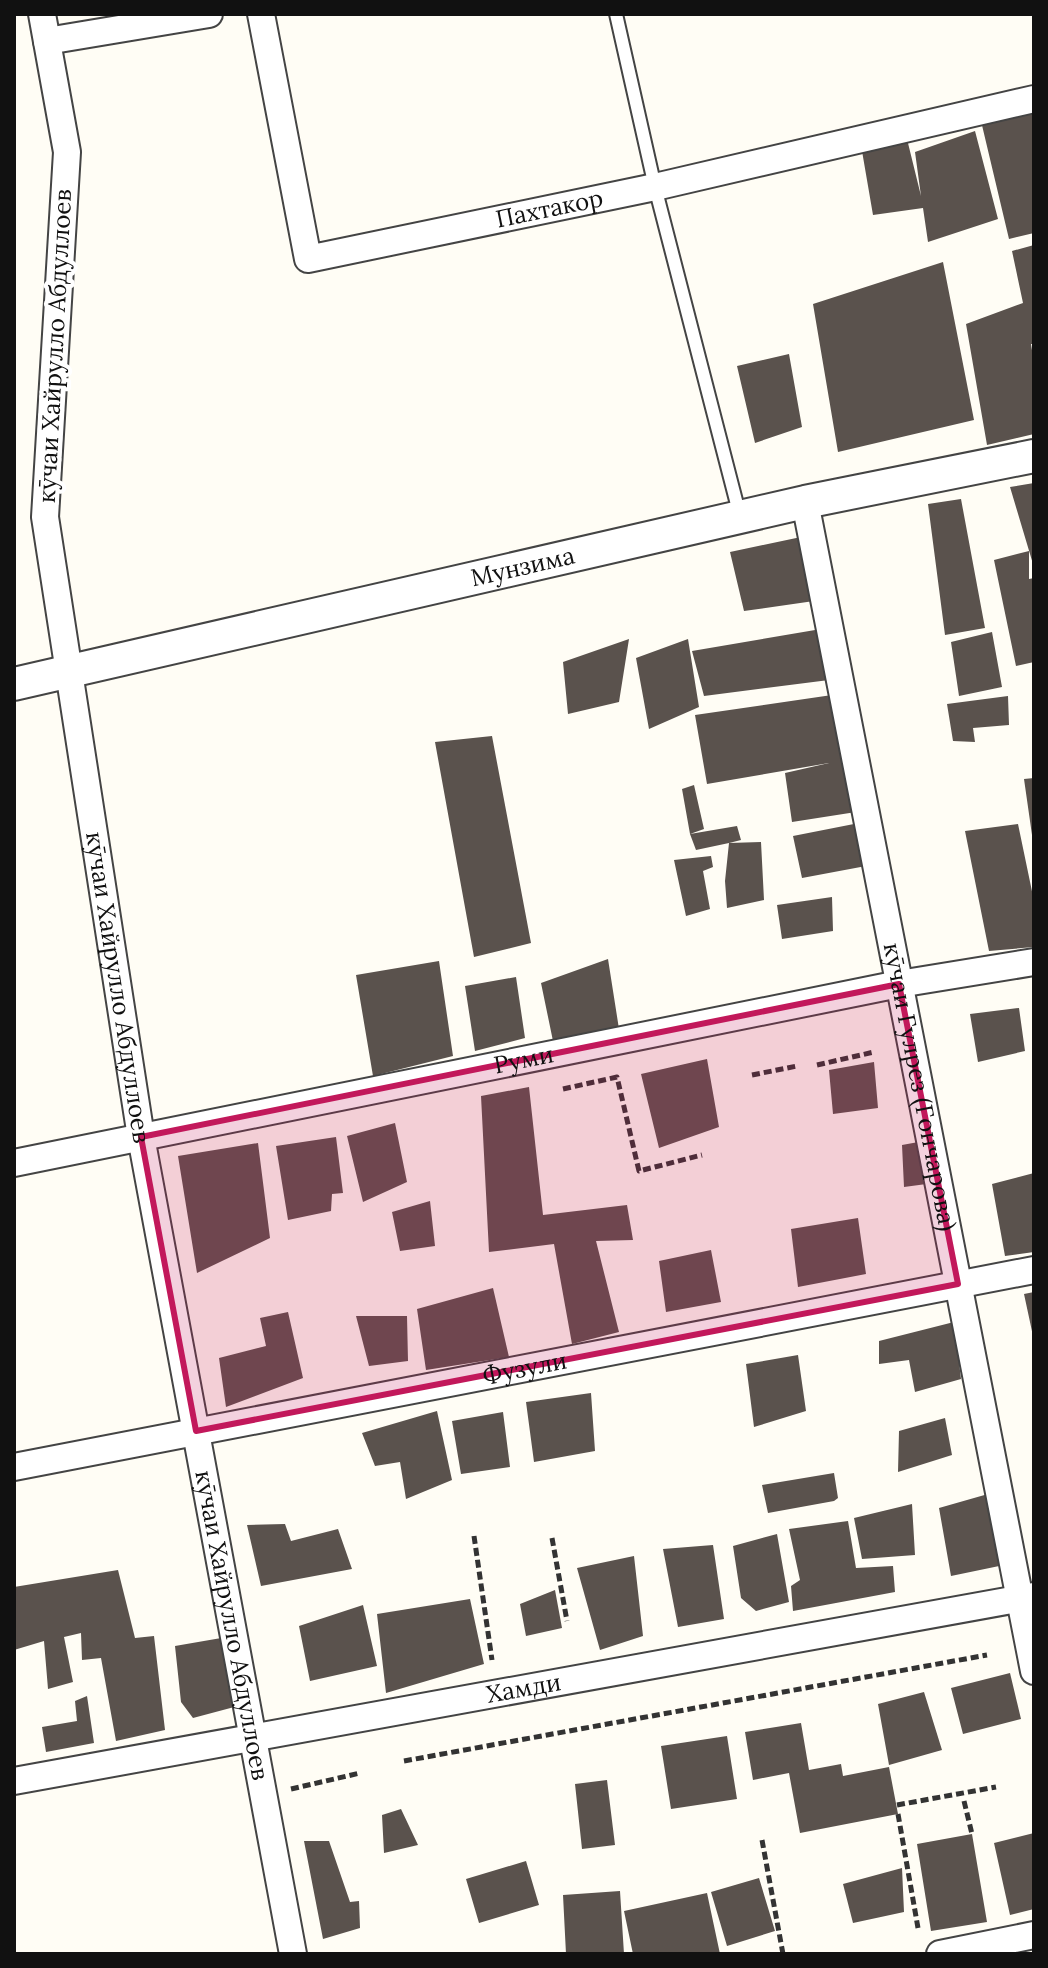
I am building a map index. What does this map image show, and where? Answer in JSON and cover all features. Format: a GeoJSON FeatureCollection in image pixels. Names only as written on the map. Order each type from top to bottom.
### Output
{"type":"FeatureCollection","features":[{"type":"Feature","properties":{"kind":"street","name":"кӯчаи Хайрулло Абдуллоев"},"geometry":{"type":"LineString","coordinates":[[42,14],[67,152],[45,517],[141,1137],[293,1954]]}},
{"type":"Feature","properties":{"kind":"street"},"geometry":{"type":"LineString","coordinates":[[47,41],[209,14]]}},
{"type":"Feature","properties":{"kind":"street","name":"Пахтакор"},"geometry":{"type":"LineString","coordinates":[[261,14],[308,259],[655,187],[1034,99]]}},
{"type":"Feature","properties":{"kind":"street","name":"Мунзима"},"geometry":{"type":"LineString","coordinates":[[14,684],[805,502],[1034,456]]}},
{"type":"Feature","properties":{"kind":"street","name":"кӯчаи Гулрез (Гончарова)"},"geometry":{"type":"LineString","coordinates":[[805,502],[958,1284],[1027,1597],[1034,1671]]}},
{"type":"Feature","properties":{"kind":"street","name":"Руми"},"geometry":{"type":"LineString","coordinates":[[14,1163],[899,984],[1034,962]]}},
{"type":"Feature","properties":{"kind":"street","name":"Фузули"},"geometry":{"type":"LineString","coordinates":[[14,1467],[1034,1270]]}},
{"type":"Feature","properties":{"kind":"street","name":"Хамди"},"geometry":{"type":"LineString","coordinates":[[14,1781],[1027,1597]]}},
{"type":"Feature","properties":{"kind":"street"},"geometry":{"type":"LineString","coordinates":[[940,1954],[1034,1935]]}},
{"type":"Feature","properties":{"kind":"lane"},"geometry":{"type":"LineString","coordinates":[[616,14],[655,187],[740,517]]}},
{"type":"Feature","properties":{"kind":"path"},"geometry":{"type":"LineString","coordinates":[[817,1065],[874,1052]]}},
{"type":"Feature","properties":{"kind":"path"},"geometry":{"type":"LineString","coordinates":[[752,1075],[797,1066]]}},
{"type":"Feature","properties":{"kind":"path"},"geometry":{"type":"LineString","coordinates":[[563,1089],[617,1077],[639,1171],[702,1155]]}},
{"type":"Feature","properties":{"kind":"path"},"geometry":{"type":"LineString","coordinates":[[474,1536],[492,1660]]}},
{"type":"Feature","properties":{"kind":"path"},"geometry":{"type":"LineString","coordinates":[[552,1538],[567,1621]]}},
{"type":"Feature","properties":{"kind":"path"},"geometry":{"type":"LineString","coordinates":[[404,1761],[987,1655]]}},
{"type":"Feature","properties":{"kind":"path"},"geometry":{"type":"LineString","coordinates":[[281,1792],[360,1773]]}},
{"type":"Feature","properties":{"kind":"path"},"geometry":{"type":"LineString","coordinates":[[897,1805],[996,1787]]}},
{"type":"Feature","properties":{"kind":"path"},"geometry":{"type":"LineString","coordinates":[[964,1801],[972,1834]]}},
{"type":"Feature","properties":{"kind":"path"},"geometry":{"type":"LineString","coordinates":[[898,1814],[918,1928]]}},
{"type":"Feature","properties":{"kind":"path"},"geometry":{"type":"LineString","coordinates":[[762,1840],[783,1954]]}},
{"type":"Feature","properties":{"kind":"highlighted area"},"geometry":{"type":"Polygon","coordinates":[[[899,984],[958,1284],[196,1431],[141,1137],[899,984]]]}},
{"type":"Feature","properties":{"kind":"building"},"geometry":{"type":"Polygon","coordinates":[[[1034,110],[1034,233],[1009,239],[981,121],[1034,110]]]}},
{"type":"Feature","properties":{"kind":"building"},"geometry":{"type":"Polygon","coordinates":[[[975,131],[998,219],[928,242],[923,208],[873,215],[862,151],[907,139],[921,196],[915,152],[975,131]]]}},
{"type":"Feature","properties":{"kind":"building"},"geometry":{"type":"Polygon","coordinates":[[[1034,245],[1034,344],[1031,344],[1034,434],[987,445],[966,324],[1023,303],[1012,251],[1034,245]]]}},
{"type":"Feature","properties":{"kind":"building"},"geometry":{"type":"Polygon","coordinates":[[[943,262],[974,420],[838,452],[813,304],[943,262]]]}},
{"type":"Feature","properties":{"kind":"building"},"geometry":{"type":"Polygon","coordinates":[[[789,354],[802,427],[755,443],[737,366],[789,354]]]}},
{"type":"Feature","properties":{"kind":"building"},"geometry":{"type":"Polygon","coordinates":[[[1034,483],[1034,564],[1033,564],[1010,487],[1034,483]]]}},
{"type":"Feature","properties":{"kind":"building"},"geometry":{"type":"Polygon","coordinates":[[[961,499],[985,628],[945,635],[928,504],[961,499]]]}},
{"type":"Feature","properties":{"kind":"building"},"geometry":{"type":"Polygon","coordinates":[[[801,537],[814,601],[744,611],[730,552],[801,537]]]}},
{"type":"Feature","properties":{"kind":"building"},"geometry":{"type":"Polygon","coordinates":[[[1029,551],[1029,579],[1034,578],[1034,662],[1016,666],[994,560],[1029,551]]]}},
{"type":"Feature","properties":{"kind":"building"},"geometry":{"type":"Polygon","coordinates":[[[821,629],[829,680],[704,696],[692,651],[821,629]]]}},
{"type":"Feature","properties":{"kind":"building"},"geometry":{"type":"Polygon","coordinates":[[[992,632],[1002,687],[959,696],[951,642],[992,632]]]}},
{"type":"Feature","properties":{"kind":"building"},"geometry":{"type":"Polygon","coordinates":[[[629,639],[619,702],[568,714],[563,662],[629,639]]]}},
{"type":"Feature","properties":{"kind":"building"},"geometry":{"type":"Polygon","coordinates":[[[688,639],[699,707],[649,729],[636,658],[688,639]]]}},
{"type":"Feature","properties":{"kind":"building"},"geometry":{"type":"Polygon","coordinates":[[[832,695],[856,812],[792,822],[785,773],[829,763],[707,784],[695,715],[832,695]]]}},
{"type":"Feature","properties":{"kind":"building"},"geometry":{"type":"Polygon","coordinates":[[[1008,696],[1009,725],[973,728],[975,742],[953,741],[947,704],[1008,696]]]}},
{"type":"Feature","properties":{"kind":"building"},"geometry":{"type":"Polygon","coordinates":[[[492,736],[531,943],[474,957],[435,742],[492,736]]]}},
{"type":"Feature","properties":{"kind":"building"},"geometry":{"type":"Polygon","coordinates":[[[1034,778],[1034,835],[1032,835],[1024,779],[1034,778]]]}},
{"type":"Feature","properties":{"kind":"building"},"geometry":{"type":"Polygon","coordinates":[[[694,785],[704,829],[690,834],[682,789],[694,785]]]}},
{"type":"Feature","properties":{"kind":"building"},"geometry":{"type":"Polygon","coordinates":[[[859,823],[866,866],[802,878],[793,836],[859,823]]]}},
{"type":"Feature","properties":{"kind":"building"},"geometry":{"type":"Polygon","coordinates":[[[1018,824],[1034,901],[1034,947],[989,951],[965,831],[1018,824]]]}},
{"type":"Feature","properties":{"kind":"building"},"geometry":{"type":"Polygon","coordinates":[[[737,826],[741,840],[696,850],[690,834],[737,826]]]}},
{"type":"Feature","properties":{"kind":"building"},"geometry":{"type":"Polygon","coordinates":[[[761,842],[764,900],[727,908],[725,881],[729,843],[761,842]]]}},
{"type":"Feature","properties":{"kind":"building"},"geometry":{"type":"Polygon","coordinates":[[[711,856],[713,867],[703,871],[710,909],[686,916],[674,860],[711,856]]]}},
{"type":"Feature","properties":{"kind":"building"},"geometry":{"type":"Polygon","coordinates":[[[832,897],[833,931],[782,939],[777,905],[832,897]]]}},
{"type":"Feature","properties":{"kind":"building"},"geometry":{"type":"Polygon","coordinates":[[[608,959],[619,1029],[553,1041],[541,983],[608,959]]]}},
{"type":"Feature","properties":{"kind":"building"},"geometry":{"type":"Polygon","coordinates":[[[439,961],[453,1056],[373,1076],[356,975],[439,961]]]}},
{"type":"Feature","properties":{"kind":"building"},"geometry":{"type":"Polygon","coordinates":[[[516,977],[525,1038],[475,1051],[465,986],[516,977]]]}},
{"type":"Feature","properties":{"kind":"building"},"geometry":{"type":"Polygon","coordinates":[[[1019,1008],[1025,1051],[978,1062],[970,1014],[1019,1008]]]}},
{"type":"Feature","properties":{"kind":"building"},"geometry":{"type":"Polygon","coordinates":[[[707,1059],[719,1127],[659,1148],[641,1074],[707,1059]]]}},
{"type":"Feature","properties":{"kind":"building"},"geometry":{"type":"Polygon","coordinates":[[[874,1062],[878,1108],[833,1114],[829,1070],[874,1062]]]}},
{"type":"Feature","properties":{"kind":"building"},"geometry":{"type":"Polygon","coordinates":[[[529,1087],[543,1215],[627,1205],[633,1240],[596,1241],[619,1332],[572,1344],[554,1244],[489,1252],[481,1096],[529,1087]]]}},
{"type":"Feature","properties":{"kind":"building"},"geometry":{"type":"Polygon","coordinates":[[[395,1123],[407,1182],[363,1202],[347,1136],[395,1123]]]}},
{"type":"Feature","properties":{"kind":"building"},"geometry":{"type":"Polygon","coordinates":[[[336,1137],[343,1193],[332,1194],[331,1211],[288,1220],[276,1146],[336,1137]]]}},
{"type":"Feature","properties":{"kind":"building"},"geometry":{"type":"Polygon","coordinates":[[[924,1141],[934,1183],[904,1187],[902,1145],[924,1141]]]}},
{"type":"Feature","properties":{"kind":"building"},"geometry":{"type":"Polygon","coordinates":[[[258,1143],[270,1238],[197,1273],[178,1156],[258,1143]]]}},
{"type":"Feature","properties":{"kind":"building"},"geometry":{"type":"Polygon","coordinates":[[[1034,1173],[1034,1252],[1005,1256],[992,1184],[1034,1173]]]}},
{"type":"Feature","properties":{"kind":"building"},"geometry":{"type":"Polygon","coordinates":[[[430,1201],[435,1246],[400,1251],[392,1212],[430,1201]]]}},
{"type":"Feature","properties":{"kind":"building"},"geometry":{"type":"Polygon","coordinates":[[[858,1218],[866,1274],[798,1287],[791,1229],[858,1218]]]}},
{"type":"Feature","properties":{"kind":"building"},"geometry":{"type":"Polygon","coordinates":[[[711,1250],[721,1302],[666,1312],[659,1261],[711,1250]]]}},
{"type":"Feature","properties":{"kind":"building"},"geometry":{"type":"Polygon","coordinates":[[[493,1288],[509,1357],[426,1370],[417,1309],[493,1288]]]}},
{"type":"Feature","properties":{"kind":"building"},"geometry":{"type":"Polygon","coordinates":[[[1034,1292],[1034,1336],[1033,1336],[1024,1294],[1034,1292]]]}},
{"type":"Feature","properties":{"kind":"building"},"geometry":{"type":"Polygon","coordinates":[[[288,1312],[303,1378],[226,1407],[219,1358],[266,1346],[260,1318],[288,1312]]]}},
{"type":"Feature","properties":{"kind":"building"},"geometry":{"type":"Polygon","coordinates":[[[356,1316],[407,1316],[408,1361],[369,1366],[356,1316]]]}},
{"type":"Feature","properties":{"kind":"building"},"geometry":{"type":"Polygon","coordinates":[[[954,1322],[961,1379],[915,1392],[909,1360],[879,1364],[879,1341],[954,1322]]]}},
{"type":"Feature","properties":{"kind":"building"},"geometry":{"type":"Polygon","coordinates":[[[798,1355],[806,1411],[754,1427],[746,1364],[798,1355]]]}},
{"type":"Feature","properties":{"kind":"building"},"geometry":{"type":"Polygon","coordinates":[[[591,1393],[595,1451],[534,1462],[526,1402],[591,1393]]]}},
{"type":"Feature","properties":{"kind":"building"},"geometry":{"type":"Polygon","coordinates":[[[437,1411],[452,1480],[406,1499],[400,1462],[375,1466],[362,1433],[437,1411]]]}},
{"type":"Feature","properties":{"kind":"building"},"geometry":{"type":"Polygon","coordinates":[[[503,1412],[510,1467],[461,1474],[452,1421],[503,1412]]]}},
{"type":"Feature","properties":{"kind":"building"},"geometry":{"type":"Polygon","coordinates":[[[945,1418],[952,1455],[898,1472],[899,1431],[945,1418]]]}},
{"type":"Feature","properties":{"kind":"building"},"geometry":{"type":"Polygon","coordinates":[[[834,1473],[838,1498],[834,1501],[768,1513],[762,1485],[834,1473]]]}},
{"type":"Feature","properties":{"kind":"building"},"geometry":{"type":"Polygon","coordinates":[[[988,1494],[1004,1565],[951,1576],[939,1508],[988,1494]]]}},
{"type":"Feature","properties":{"kind":"building"},"geometry":{"type":"Polygon","coordinates":[[[912,1504],[915,1555],[862,1559],[854,1518],[912,1504]]]}},
{"type":"Feature","properties":{"kind":"building"},"geometry":{"type":"Polygon","coordinates":[[[848,1521],[856,1568],[893,1566],[895,1592],[793,1611],[791,1586],[800,1580],[789,1529],[848,1521]]]}},
{"type":"Feature","properties":{"kind":"building"},"geometry":{"type":"Polygon","coordinates":[[[285,1524],[291,1541],[338,1529],[352,1569],[261,1586],[247,1525],[285,1524]]]}},
{"type":"Feature","properties":{"kind":"building"},"geometry":{"type":"Polygon","coordinates":[[[777,1534],[789,1602],[756,1611],[741,1598],[733,1546],[777,1534]]]}},
{"type":"Feature","properties":{"kind":"building"},"geometry":{"type":"Polygon","coordinates":[[[713,1545],[724,1619],[678,1627],[663,1549],[713,1545]]]}},
{"type":"Feature","properties":{"kind":"building"},"geometry":{"type":"Polygon","coordinates":[[[634,1556],[643,1636],[600,1650],[577,1568],[634,1556]]]}},
{"type":"Feature","properties":{"kind":"building"},"geometry":{"type":"Polygon","coordinates":[[[118,1570],[135,1638],[154,1636],[165,1730],[116,1741],[101,1658],[82,1660],[81,1633],[64,1637],[73,1682],[48,1689],[44,1641],[14,1650],[14,1587],[118,1570]]]}},
{"type":"Feature","properties":{"kind":"building"},"geometry":{"type":"Polygon","coordinates":[[[555,1590],[562,1628],[526,1636],[520,1604],[555,1590]]]}},
{"type":"Feature","properties":{"kind":"building"},"geometry":{"type":"Polygon","coordinates":[[[470,1599],[484,1664],[386,1693],[377,1614],[470,1599]]]}},
{"type":"Feature","properties":{"kind":"building"},"geometry":{"type":"Polygon","coordinates":[[[363,1605],[377,1666],[310,1681],[299,1626],[363,1605]]]}},
{"type":"Feature","properties":{"kind":"building"},"geometry":{"type":"Polygon","coordinates":[[[227,1637],[238,1706],[193,1718],[181,1702],[175,1646],[227,1637]]]}},
{"type":"Feature","properties":{"kind":"building"},"geometry":{"type":"Polygon","coordinates":[[[1010,1673],[1021,1719],[963,1734],[951,1688],[1010,1673]]]}},
{"type":"Feature","properties":{"kind":"building"},"geometry":{"type":"Polygon","coordinates":[[[924,1692],[942,1750],[889,1765],[878,1704],[924,1692]]]}},
{"type":"Feature","properties":{"kind":"building"},"geometry":{"type":"Polygon","coordinates":[[[87,1696],[94,1743],[46,1752],[42,1727],[77,1721],[75,1701],[87,1696]]]}},
{"type":"Feature","properties":{"kind":"building"},"geometry":{"type":"Polygon","coordinates":[[[801,1723],[809,1770],[841,1764],[843,1776],[889,1767],[898,1814],[800,1833],[789,1773],[753,1780],[745,1732],[801,1723]]]}},
{"type":"Feature","properties":{"kind":"building"},"geometry":{"type":"Polygon","coordinates":[[[727,1736],[737,1799],[671,1809],[661,1746],[727,1736]]]}},
{"type":"Feature","properties":{"kind":"building"},"geometry":{"type":"Polygon","coordinates":[[[607,1780],[615,1845],[582,1849],[575,1784],[607,1780]]]}},
{"type":"Feature","properties":{"kind":"building"},"geometry":{"type":"Polygon","coordinates":[[[401,1809],[418,1845],[384,1853],[382,1815],[401,1809]]]}},
{"type":"Feature","properties":{"kind":"building"},"geometry":{"type":"Polygon","coordinates":[[[1034,1833],[1034,1909],[1010,1915],[994,1843],[1034,1833]]]}},
{"type":"Feature","properties":{"kind":"building"},"geometry":{"type":"Polygon","coordinates":[[[972,1834],[987,1922],[931,1931],[917,1844],[972,1834]]]}},
{"type":"Feature","properties":{"kind":"building"},"geometry":{"type":"Polygon","coordinates":[[[304,1841],[329,1841],[350,1902],[359,1901],[360,1928],[323,1939],[304,1841]]]}},
{"type":"Feature","properties":{"kind":"building"},"geometry":{"type":"Polygon","coordinates":[[[526,1861],[539,1905],[479,1923],[466,1879],[526,1861]]]}},
{"type":"Feature","properties":{"kind":"building"},"geometry":{"type":"Polygon","coordinates":[[[902,1868],[904,1912],[853,1923],[843,1884],[902,1868]]]}},
{"type":"Feature","properties":{"kind":"building"},"geometry":{"type":"Polygon","coordinates":[[[759,1878],[775,1931],[727,1946],[711,1892],[759,1878]]]}},
{"type":"Feature","properties":{"kind":"building"},"geometry":{"type":"Polygon","coordinates":[[[620,1891],[624,1954],[566,1954],[563,1895],[620,1891]]]}},
{"type":"Feature","properties":{"kind":"building"},"geometry":{"type":"Polygon","coordinates":[[[707,1893],[720,1954],[633,1954],[624,1911],[707,1893]]]}}]}
